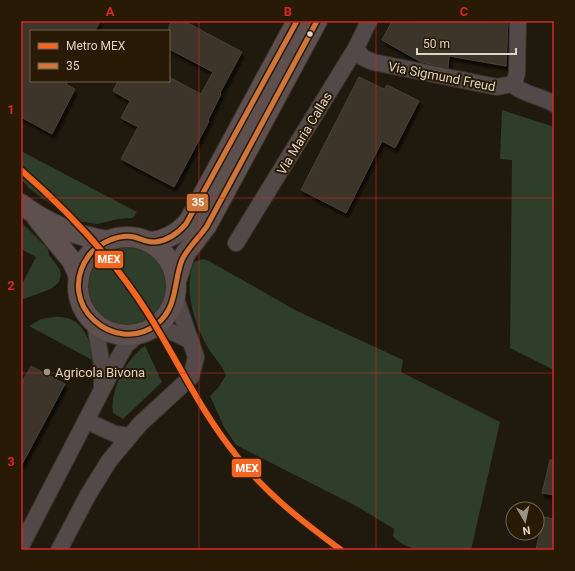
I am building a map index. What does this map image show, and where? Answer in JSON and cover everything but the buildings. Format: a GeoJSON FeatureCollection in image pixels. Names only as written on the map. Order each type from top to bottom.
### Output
{"type":"FeatureCollection","features":[{"type":"Feature","properties":{"kind":"main road"},"geometry":{"type":"LineString","coordinates":[[149,242],[160,241],[172,236],[189,221],[298,21]]}},
{"type":"Feature","properties":{"kind":"main road"},"geometry":{"type":"LineString","coordinates":[[175,289],[168,261],[160,250],[149,242],[131,237],[108,241],[96,248],[87,258],[79,276],[79,299],[87,315],[95,324],[106,330],[117,334],[129,335],[146,331],[167,314],[175,289],[185,254],[207,226],[317,21]]}},
{"type":"Feature","properties":{"kind":"main road"},"geometry":{"type":"LineString","coordinates":[[28,209],[74,234],[108,241]]}},
{"type":"Feature","properties":{"kind":"main road"},"geometry":{"type":"LineString","coordinates":[[28,209],[72,261],[79,276]]}},
{"type":"Feature","properties":{"kind":"street","name":"Via Maria Callas"},"geometry":{"type":"LineString","coordinates":[[236,243],[356,48],[369,21]]}},
{"type":"Feature","properties":{"kind":"street"},"geometry":{"type":"LineString","coordinates":[[512,84],[516,80],[517,73],[518,21]]}},
{"type":"Feature","properties":{"kind":"street","name":"Via Sigmund Freud"},"geometry":{"type":"LineString","coordinates":[[356,48],[362,57],[392,67],[497,87],[512,84],[519,90],[542,97],[554,104]]}},
{"type":"Feature","properties":{"kind":"street"},"geometry":{"type":"LineString","coordinates":[[59,550],[88,496],[109,462],[129,436],[150,414],[191,377],[196,357],[175,289]]}},
{"type":"Feature","properties":{"kind":"street"},"geometry":{"type":"LineString","coordinates":[[95,324],[102,366],[101,392]]}},
{"type":"Feature","properties":{"kind":"street"},"geometry":{"type":"LineString","coordinates":[[21,546],[126,346],[146,331],[164,329],[174,332],[190,341]]}},
{"type":"Feature","properties":{"kind":"street"},"geometry":{"type":"LineString","coordinates":[[87,421],[115,434],[129,436]]}},
{"type":"Feature","properties":{"kind":"green space"},"geometry":{"type":"Polygon","coordinates":[[[502,110],[554,127],[554,370],[510,348],[512,160],[500,159],[502,110]]]}},
{"type":"Feature","properties":{"kind":"green space"},"geometry":{"type":"Polygon","coordinates":[[[21,151],[137,212],[133,218],[118,219],[97,224],[72,220],[29,188],[21,179],[21,151]]]}},
{"type":"Feature","properties":{"kind":"green space"},"geometry":{"type":"Polygon","coordinates":[[[21,222],[48,249],[49,255],[59,268],[61,274],[59,282],[51,289],[21,300],[21,286],[36,257],[21,249],[21,222]]]}},
{"type":"Feature","properties":{"kind":"green space"},"geometry":{"type":"Polygon","coordinates":[[[127,247],[142,250],[154,259],[163,271],[166,286],[163,301],[154,313],[142,322],[127,325],[112,322],[100,313],[91,301],[88,286],[91,271],[100,259],[112,250],[127,247]]]}},
{"type":"Feature","properties":{"kind":"green space"},"geometry":{"type":"Polygon","coordinates":[[[203,259],[297,311],[403,360],[401,372],[500,422],[471,550],[429,551],[419,550],[400,543],[393,536],[394,529],[358,507],[236,445],[224,427],[210,396],[218,388],[226,375],[202,337],[194,316],[190,294],[191,272],[194,262],[203,259]]]}},
{"type":"Feature","properties":{"kind":"green space"},"geometry":{"type":"Polygon","coordinates":[[[63,317],[71,320],[83,329],[90,344],[94,361],[29,326],[41,319],[63,317]]]}},
{"type":"Feature","properties":{"kind":"green space"},"geometry":{"type":"Polygon","coordinates":[[[145,346],[162,382],[123,419],[113,413],[112,405],[117,385],[126,366],[138,351],[145,346]]]}},
{"type":"Feature","properties":{"kind":"metro line","name":"MEX"},"geometry":{"type":"LineString","coordinates":[[21,170],[73,219],[120,273],[147,312],[211,421],[247,469],[285,506],[341,550]]}},
{"type":"Feature","properties":{"kind":"transit line","name":"35"},"geometry":{"type":"LineString","coordinates":[[297,21],[186,224],[176,233],[164,240],[152,242],[128,236],[117,238],[99,246],[90,254],[80,273],[79,291],[84,307],[94,320],[108,330],[124,334],[141,333],[157,324],[164,317],[172,302],[182,260],[187,251],[207,226],[317,21]]}},
{"type":"Feature","properties":{"kind":"place","name":"Agricola Bivona"},"geometry":{"type":"Point","coordinates":[47,372]}}]}
